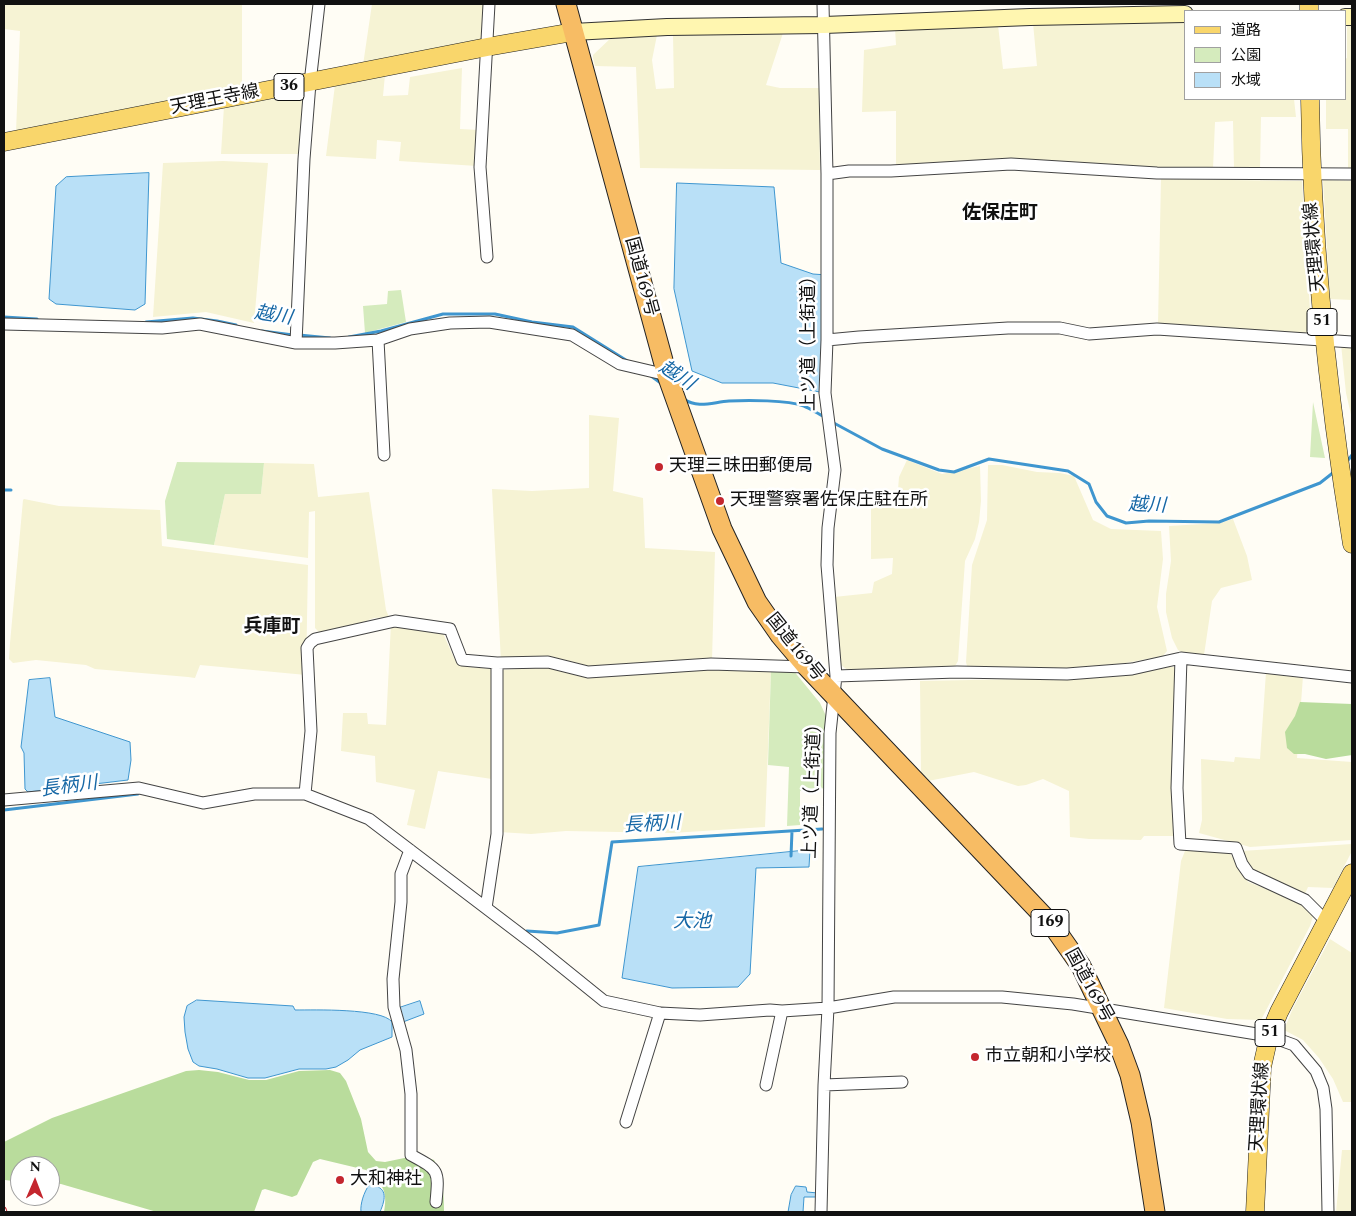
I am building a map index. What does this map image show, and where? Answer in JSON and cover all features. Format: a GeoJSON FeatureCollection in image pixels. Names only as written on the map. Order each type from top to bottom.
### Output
{"type":"FeatureCollection","features":[{"type":"Feature","properties":{"kind":"highway","name":"国道169号"},"geometry":{"type":"LineString","coordinates":[[566,4],[667,375],[722,529],[738,565],[757,602],[780,635],[807,667],[1053,926],[1081,966],[1119,1045],[1130,1076],[1141,1122],[1155,1212]]}},
{"type":"Feature","properties":{"kind":"main road"},"geometry":{"type":"LineString","coordinates":[[574,32],[667,27],[824,25],[1030,17],[1184,14]]}},
{"type":"Feature","properties":{"kind":"main road","name":"天理王寺線"},"geometry":{"type":"LineString","coordinates":[[4,142],[487,47],[574,32]]}},
{"type":"Feature","properties":{"kind":"main road","name":"天理環状線"},"geometry":{"type":"LineString","coordinates":[[1310,100],[1311,175],[1324,341],[1338,458],[1352,544]]}},
{"type":"Feature","properties":{"kind":"main road","name":"天理環状線"},"geometry":{"type":"LineString","coordinates":[[1255,1212],[1262,1067],[1270,1036],[1279,1012],[1352,873]]}},
{"type":"Feature","properties":{"kind":"street"},"geometry":{"type":"LineString","coordinates":[[296,344],[304,159],[319,4]]}},
{"type":"Feature","properties":{"kind":"street"},"geometry":{"type":"LineString","coordinates":[[487,256],[480,167],[489,4]]}},
{"type":"Feature","properties":{"kind":"street","name":"上ツ道（上街道）"},"geometry":{"type":"LineString","coordinates":[[822,1212],[824,1085],[828,1008],[830,733],[836,676],[827,565],[828,528],[835,470],[825,393],[827,340],[827,174],[823,4]]}},
{"type":"Feature","properties":{"kind":"street"},"geometry":{"type":"LineString","coordinates":[[827,174],[849,171],[890,171],[1012,164],[1157,173],[1352,174]]}},
{"type":"Feature","properties":{"kind":"street"},"geometry":{"type":"LineString","coordinates":[[4,324],[162,328],[200,324],[296,344],[378,340],[410,329],[450,323],[489,322],[572,335],[620,364],[667,375]]}},
{"type":"Feature","properties":{"kind":"street"},"geometry":{"type":"LineString","coordinates":[[827,340],[1008,328],[1060,328],[1089,334],[1157,329],[1352,342]]}},
{"type":"Feature","properties":{"kind":"street"},"geometry":{"type":"LineString","coordinates":[[378,340],[384,455]]}},
{"type":"Feature","properties":{"kind":"street"},"geometry":{"type":"LineString","coordinates":[[305,794],[311,731],[307,648],[315,639],[395,621],[450,629],[462,660],[497,664],[548,662],[588,672],[711,664],[807,667]]}},
{"type":"Feature","properties":{"kind":"street"},"geometry":{"type":"LineString","coordinates":[[1181,658],[1178,788],[1180,844],[1236,848],[1242,864],[1249,874],[1305,900],[1326,921]]}},
{"type":"Feature","properties":{"kind":"street"},"geometry":{"type":"LineString","coordinates":[[836,676],[957,672],[1067,674],[1132,669],[1181,658],[1352,678]]}},
{"type":"Feature","properties":{"kind":"street"},"geometry":{"type":"LineString","coordinates":[[486,908],[497,834],[497,664]]}},
{"type":"Feature","properties":{"kind":"street"},"geometry":{"type":"LineString","coordinates":[[4,800],[139,788],[203,803],[254,794],[305,794],[368,819],[536,946],[604,1001],[660,1013],[700,1016],[770,1010],[828,1008],[894,997],[1002,997],[1102,1008],[1270,1036],[1294,1045],[1316,1071],[1323,1088],[1326,1109],[1328,1212]]}},
{"type":"Feature","properties":{"kind":"street"},"geometry":{"type":"LineString","coordinates":[[410,850],[400,874],[401,902],[393,979],[394,1007],[406,1050],[410,1085],[411,1155],[432,1166],[438,1178],[436,1202]]}},
{"type":"Feature","properties":{"kind":"street"},"geometry":{"type":"LineString","coordinates":[[766,1085],[782,1011]]}},
{"type":"Feature","properties":{"kind":"street"},"geometry":{"type":"LineString","coordinates":[[626,1122],[660,1013]]}},
{"type":"Feature","properties":{"kind":"street"},"geometry":{"type":"LineString","coordinates":[[824,1085],[902,1082]]}},
{"type":"Feature","properties":{"kind":"shaded area"},"geometry":{"type":"Polygon","coordinates":[[[4,4],[242,4],[242,87],[16,132],[20,31],[4,29],[4,4]]]}},
{"type":"Feature","properties":{"kind":"shaded area"},"geometry":{"type":"Polygon","coordinates":[[[372,4],[484,4],[482,40],[363,65],[372,4]]]}},
{"type":"Feature","properties":{"kind":"shaded area"},"geometry":{"type":"Polygon","coordinates":[[[1347,21],[1352,22],[1352,170],[1348,170],[1348,129],[1326,129],[1326,100],[1346,100],[1347,21]]]}},
{"type":"Feature","properties":{"kind":"shaded area"},"geometry":{"type":"Polygon","coordinates":[[[1184,22],[1184,100],[1294,100],[1296,117],[1261,117],[1260,170],[1234,169],[1233,121],[1215,122],[1213,169],[896,169],[896,111],[862,112],[864,50],[896,45],[895,28],[998,25],[1003,69],[1037,66],[1033,23],[1184,22]]]}},
{"type":"Feature","properties":{"kind":"shaded area"},"geometry":{"type":"Polygon","coordinates":[[[783,33],[766,85],[780,88],[819,88],[820,170],[640,168],[636,67],[595,66],[593,58],[593,55],[613,36],[657,35],[652,60],[656,89],[674,88],[673,35],[783,33]]]}},
{"type":"Feature","properties":{"kind":"shaded area"},"geometry":{"type":"Polygon","coordinates":[[[462,68],[460,129],[479,130],[477,166],[399,161],[401,142],[377,140],[376,159],[326,156],[335,85],[385,75],[383,96],[408,95],[410,77],[462,68]]]}},
{"type":"Feature","properties":{"kind":"shaded area"},"geometry":{"type":"Polygon","coordinates":[[[298,91],[305,98],[299,154],[221,154],[224,106],[298,91]]]}},
{"type":"Feature","properties":{"kind":"shaded area"},"geometry":{"type":"Polygon","coordinates":[[[223,161],[268,163],[254,323],[206,312],[153,317],[163,163],[223,161]]]}},
{"type":"Feature","properties":{"kind":"shaded area"},"geometry":{"type":"Polygon","coordinates":[[[1161,179],[1302,181],[1311,327],[1307,334],[1158,324],[1161,179]]]}},
{"type":"Feature","properties":{"kind":"shaded area"},"geometry":{"type":"Polygon","coordinates":[[[1323,180],[1352,181],[1352,300],[1330,299],[1323,180]]]}},
{"type":"Feature","properties":{"kind":"shaded area"},"geometry":{"type":"Polygon","coordinates":[[[1341,344],[1352,345],[1352,419],[1346,393],[1341,344]]]}},
{"type":"Feature","properties":{"kind":"shaded area"},"geometry":{"type":"Polygon","coordinates":[[[589,415],[619,418],[613,491],[643,498],[645,548],[715,552],[712,660],[584,667],[501,662],[492,489],[532,491],[589,488],[589,415]]]}},
{"type":"Feature","properties":{"kind":"shaded area"},"geometry":{"type":"Polygon","coordinates":[[[907,460],[942,474],[980,466],[981,501],[979,522],[975,539],[965,561],[958,661],[955,666],[866,672],[849,671],[841,665],[834,597],[872,593],[874,582],[892,574],[893,558],[871,559],[871,502],[897,502],[899,477],[907,460]]]}},
{"type":"Feature","properties":{"kind":"shaded area"},"geometry":{"type":"Polygon","coordinates":[[[264,463],[314,464],[318,497],[369,492],[386,610],[389,617],[374,618],[335,633],[319,632],[315,628],[315,511],[309,512],[308,558],[214,545],[225,494],[261,494],[264,463]]]}},
{"type":"Feature","properties":{"kind":"shaded area"},"geometry":{"type":"Polygon","coordinates":[[[988,465],[1002,465],[1037,472],[1074,476],[1093,520],[1111,529],[1161,531],[1163,559],[1157,607],[1167,651],[1163,656],[1120,664],[1074,668],[981,668],[967,666],[972,565],[987,520],[988,465]]]}},
{"type":"Feature","properties":{"kind":"shaded area"},"geometry":{"type":"Polygon","coordinates":[[[24,499],[59,506],[160,510],[162,546],[308,565],[306,675],[200,665],[195,678],[95,669],[86,665],[36,660],[13,663],[9,659],[10,643],[24,499]]]}},
{"type":"Feature","properties":{"kind":"shaded area"},"geometry":{"type":"Polygon","coordinates":[[[1233,519],[1247,556],[1252,580],[1221,588],[1212,601],[1204,655],[1185,654],[1178,650],[1172,638],[1166,612],[1166,594],[1171,561],[1169,526],[1220,523],[1233,519]]]}},
{"type":"Feature","properties":{"kind":"shaded area"},"geometry":{"type":"Polygon","coordinates":[[[391,623],[442,631],[454,658],[459,664],[468,667],[495,669],[492,779],[438,771],[425,829],[407,825],[415,790],[376,782],[375,756],[341,751],[343,713],[367,713],[368,724],[386,725],[391,623]]]}},
{"type":"Feature","properties":{"kind":"shaded area"},"geometry":{"type":"Polygon","coordinates":[[[548,667],[771,670],[765,827],[672,833],[566,831],[531,834],[499,832],[502,670],[548,667]]]}},
{"type":"Feature","properties":{"kind":"shaded area"},"geometry":{"type":"Polygon","coordinates":[[[1174,667],[1178,670],[1175,836],[1144,836],[1141,840],[1070,837],[1069,791],[1043,779],[1018,786],[974,772],[928,781],[921,775],[920,681],[1072,678],[1145,672],[1174,667]]]}},
{"type":"Feature","properties":{"kind":"shaded area"},"geometry":{"type":"Polygon","coordinates":[[[1266,672],[1303,676],[1297,758],[1352,762],[1352,840],[1250,847],[1199,833],[1202,820],[1201,759],[1234,762],[1235,757],[1260,759],[1266,672]]]}},
{"type":"Feature","properties":{"kind":"shaded area"},"geometry":{"type":"Polygon","coordinates":[[[1193,844],[1228,850],[1248,882],[1293,899],[1310,911],[1313,916],[1310,926],[1261,1020],[1227,1019],[1164,1008],[1181,861],[1185,851],[1193,844]]]}},
{"type":"Feature","properties":{"kind":"shaded area"},"geometry":{"type":"Polygon","coordinates":[[[1352,844],[1351,853],[1333,888],[1308,887],[1304,896],[1254,874],[1244,860],[1241,851],[1352,844]]]}},
{"type":"Feature","properties":{"kind":"shaded area"},"geometry":{"type":"Polygon","coordinates":[[[1330,939],[1352,953],[1352,1102],[1343,1102],[1333,1079],[1319,1058],[1303,1040],[1284,1030],[1293,1008],[1330,939]]]}},
{"type":"Feature","properties":{"kind":"shaded area"},"geometry":{"type":"Polygon","coordinates":[[[1342,1150],[1352,1150],[1352,1212],[1336,1212],[1342,1150]]]}},
{"type":"Feature","properties":{"kind":"green space"},"geometry":{"type":"Polygon","coordinates":[[[401,290],[406,322],[365,333],[363,306],[387,304],[388,291],[401,290]]]}},
{"type":"Feature","properties":{"kind":"green space"},"geometry":{"type":"Polygon","coordinates":[[[1313,402],[1325,458],[1310,457],[1313,402]]]}},
{"type":"Feature","properties":{"kind":"green space"},"geometry":{"type":"Polygon","coordinates":[[[177,462],[264,463],[261,494],[225,494],[214,545],[167,539],[165,501],[177,462]]]}},
{"type":"Feature","properties":{"kind":"green space"},"geometry":{"type":"Polygon","coordinates":[[[771,670],[793,670],[820,703],[826,716],[826,788],[800,791],[800,825],[787,826],[789,767],[768,765],[771,670]]]}},
{"type":"Feature","properties":{"kind":"green space"},"geometry":{"type":"Polygon","coordinates":[[[1300,702],[1352,704],[1352,755],[1326,759],[1305,754],[1294,754],[1287,748],[1285,732],[1295,716],[1300,702]]]}},
{"type":"Feature","properties":{"kind":"green space"},"geometry":{"type":"Polygon","coordinates":[[[330,1070],[340,1073],[346,1081],[361,1119],[368,1152],[376,1161],[385,1162],[419,1155],[434,1160],[442,1186],[444,1212],[384,1212],[385,1193],[377,1179],[366,1170],[320,1159],[313,1162],[297,1195],[292,1197],[265,1189],[262,1190],[254,1212],[157,1212],[60,1184],[60,1156],[10,1156],[10,1181],[5,1180],[4,1142],[52,1118],[186,1071],[218,1072],[249,1080],[266,1080],[299,1071],[330,1070]]]}},
{"type":"Feature","properties":{"kind":"water"},"geometry":{"type":"Polygon","coordinates":[[[149,173],[145,304],[135,310],[56,304],[49,299],[56,186],[66,177],[149,173]]]}},
{"type":"Feature","properties":{"kind":"water"},"geometry":{"type":"Polygon","coordinates":[[[677,183],[774,187],[781,263],[813,274],[827,275],[825,393],[773,383],[722,383],[692,371],[674,289],[677,183]]]}},
{"type":"Feature","properties":{"kind":"water"},"geometry":{"type":"Polygon","coordinates":[[[50,678],[55,717],[130,742],[131,760],[128,780],[28,792],[25,789],[24,753],[21,747],[29,680],[50,678]]]}},
{"type":"Feature","properties":{"kind":"water","name":"大池"},"geometry":{"type":"Polygon","coordinates":[[[810,850],[809,867],[756,868],[750,974],[738,987],[672,988],[622,978],[638,867],[810,850]]]}},
{"type":"Feature","properties":{"kind":"water"},"geometry":{"type":"Polygon","coordinates":[[[197,1000],[293,1006],[295,1010],[331,1010],[375,1014],[386,1017],[392,1022],[392,1037],[360,1050],[336,1067],[299,1069],[265,1078],[248,1078],[199,1066],[193,1062],[188,1049],[184,1017],[187,1006],[197,1000]]]}},
{"type":"Feature","properties":{"kind":"water"},"geometry":{"type":"Polygon","coordinates":[[[420,1001],[424,1014],[403,1022],[399,1008],[420,1001]]]}},
{"type":"Feature","properties":{"kind":"water"},"geometry":{"type":"Polygon","coordinates":[[[369,1185],[380,1188],[384,1194],[380,1212],[361,1212],[363,1198],[369,1185]]]}},
{"type":"Feature","properties":{"kind":"water"},"geometry":{"type":"Polygon","coordinates":[[[796,1186],[806,1187],[807,1192],[818,1193],[818,1197],[804,1197],[803,1212],[788,1212],[791,1195],[796,1186]]]}},
{"type":"Feature","properties":{"kind":"waterway","name":"越川"},"geometry":{"type":"LineString","coordinates":[[349,337],[381,331],[443,314],[495,314],[532,322],[573,327],[629,362]]}},
{"type":"Feature","properties":{"kind":"waterway","name":"越川"},"geometry":{"type":"LineString","coordinates":[[4,317],[37,319]]}},
{"type":"Feature","properties":{"kind":"waterway","name":"越川"},"geometry":{"type":"LineString","coordinates":[[146,322],[193,318],[236,325]]}},
{"type":"Feature","properties":{"kind":"waterway","name":"越川"},"geometry":{"type":"LineString","coordinates":[[262,331],[293,335]]}},
{"type":"Feature","properties":{"kind":"waterway","name":"越川"},"geometry":{"type":"LineString","coordinates":[[299,335],[330,338]]}},
{"type":"Feature","properties":{"kind":"waterway","name":"越川"},"geometry":{"type":"LineString","coordinates":[[651,376],[662,384]]}},
{"type":"Feature","properties":{"kind":"waterway","name":"越川"},"geometry":{"type":"LineString","coordinates":[[684,399],[695,404],[729,401],[767,401],[797,404],[825,417]]}},
{"type":"Feature","properties":{"kind":"waterway","name":"越川"},"geometry":{"type":"LineString","coordinates":[[832,422],[882,449],[939,470],[954,472],[989,459],[1068,471],[1089,484],[1096,502],[1107,516],[1126,523],[1149,521],[1219,522],[1320,483],[1334,472]]}},
{"type":"Feature","properties":{"kind":"waterway","name":"越川"},"geometry":{"type":"LineString","coordinates":[[1345,464],[1352,455]]}},
{"type":"Feature","properties":{"kind":"waterway"},"geometry":{"type":"LineString","coordinates":[[4,490],[11,490]]}},
{"type":"Feature","properties":{"kind":"waterway","name":"長柄川"},"geometry":{"type":"LineString","coordinates":[[4,810],[138,794]]}},
{"type":"Feature","properties":{"kind":"waterway","name":"長柄川"},"geometry":{"type":"LineString","coordinates":[[527,931],[557,933],[599,925],[612,842],[822,829]]}},
{"type":"Feature","properties":{"kind":"waterway"},"geometry":{"type":"LineString","coordinates":[[791,856],[792,831]]}},
{"type":"Feature","properties":{"kind":"place","name":"天理三昧田郵便局"},"geometry":{"type":"Point","coordinates":[659,467]}},
{"type":"Feature","properties":{"kind":"place","name":"天理警察署佐保庄駐在所"},"geometry":{"type":"Point","coordinates":[720,501]}},
{"type":"Feature","properties":{"kind":"place","name":"市立朝和小学校"},"geometry":{"type":"Point","coordinates":[975,1057]}},
{"type":"Feature","properties":{"kind":"place","name":"大和神社"},"geometry":{"type":"Point","coordinates":[340,1180]}},
{"type":"Feature","properties":{"kind":"district","name":"佐保庄町"},"geometry":{"type":"Point","coordinates":[1000,214]}},
{"type":"Feature","properties":{"kind":"district","name":"兵庫町"},"geometry":{"type":"Point","coordinates":[272,628]}}]}
